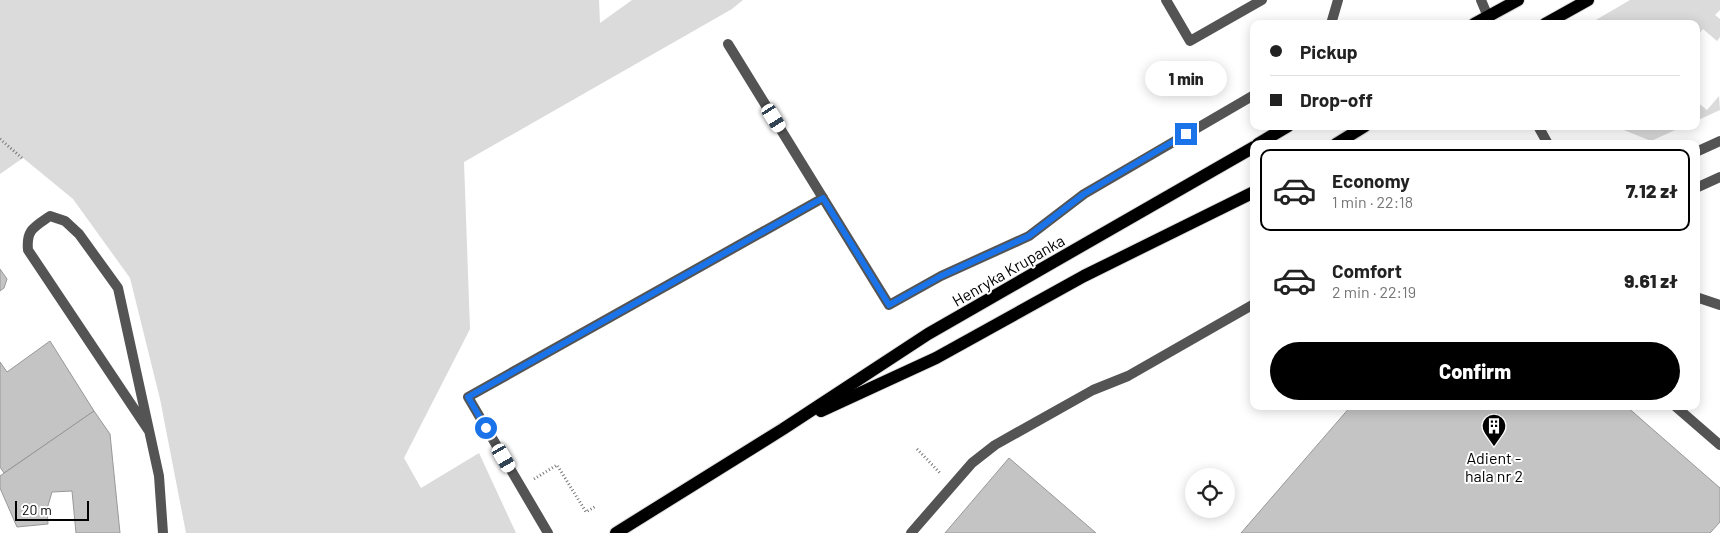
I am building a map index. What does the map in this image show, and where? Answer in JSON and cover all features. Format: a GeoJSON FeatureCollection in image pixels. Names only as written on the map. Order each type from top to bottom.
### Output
{"type":"FeatureCollection","features":[{"type":"Feature","properties":{"kind":"main road"},"geometry":{"type":"LineString","coordinates":[[1490,20],[1518,0]]}},
{"type":"Feature","properties":{"kind":"main road"},"geometry":{"type":"LineString","coordinates":[[1552,20],[1588,0]]}},
{"type":"Feature","properties":{"kind":"main road"},"geometry":{"type":"LineString","coordinates":[[1265,140],[1281,130]]}},
{"type":"Feature","properties":{"kind":"main road"},"geometry":{"type":"LineString","coordinates":[[1342,140],[1359,130]]}},
{"type":"Feature","properties":{"kind":"main road","name":"Henryka Krupanka"},"geometry":{"type":"LineString","coordinates":[[616,533],[783,429],[928,334],[1250,148]]}},
{"type":"Feature","properties":{"kind":"main road","name":"Henryka Krupanka"},"geometry":{"type":"LineString","coordinates":[[783,429],[936,358],[1084,276],[1250,194]]}},
{"type":"Feature","properties":{"kind":"street"},"geometry":{"type":"LineString","coordinates":[[1166,0],[1190,41],[1262,0]]}},
{"type":"Feature","properties":{"kind":"street"},"geometry":{"type":"LineString","coordinates":[[1332,20],[1338,0]]}},
{"type":"Feature","properties":{"kind":"street"},"geometry":{"type":"LineString","coordinates":[[1480,0],[1490,20]]}},
{"type":"Feature","properties":{"kind":"street"},"geometry":{"type":"LineString","coordinates":[[728,44],[889,305],[941,276],[1029,236],[1084,194],[1250,97]]}},
{"type":"Feature","properties":{"kind":"street"},"geometry":{"type":"LineString","coordinates":[[1700,150],[1720,141]]}},
{"type":"Feature","properties":{"kind":"street"},"geometry":{"type":"LineString","coordinates":[[1700,186],[1720,177]]}},
{"type":"Feature","properties":{"kind":"street"},"geometry":{"type":"LineString","coordinates":[[548,533],[468,397],[823,198]]}},
{"type":"Feature","properties":{"kind":"street"},"geometry":{"type":"LineString","coordinates":[[149,431],[28,250],[27,238],[33,227],[50,216],[65,221],[79,234],[118,288],[159,476],[163,533]]}},
{"type":"Feature","properties":{"kind":"street"},"geometry":{"type":"LineString","coordinates":[[1700,298],[1720,305]]}},
{"type":"Feature","properties":{"kind":"street"},"geometry":{"type":"LineString","coordinates":[[911,533],[972,463],[995,445],[1093,390],[1128,376],[1250,306]]}},
{"type":"Feature","properties":{"kind":"street"},"geometry":{"type":"LineString","coordinates":[[1681,410],[1720,445]]}},
{"type":"Feature","properties":{"kind":"path"},"geometry":{"type":"LineString","coordinates":[[0,139],[22,158]]}},
{"type":"Feature","properties":{"kind":"path"},"geometry":{"type":"LineString","coordinates":[[917,449],[926,461],[954,485]]}},
{"type":"Feature","properties":{"kind":"path"},"geometry":{"type":"LineString","coordinates":[[521,487],[558,465],[586,512],[596,506]]}},
{"type":"Feature","properties":{"kind":"shaded area"},"geometry":{"type":"Polygon","coordinates":[[[0,0],[599,0],[600,23],[632,0],[743,0],[732,9],[464,162],[470,329],[404,458],[421,488],[479,453],[516,533],[186,533],[160,399],[130,278],[73,199],[23,158],[0,174],[0,0]]]}},
{"type":"Feature","properties":{"kind":"shaded area"},"geometry":{"type":"Polygon","coordinates":[[[1630,0],[1720,0],[1720,10],[1715,15],[1720,19],[1720,37],[1717,41],[1703,29],[1700,32],[1700,20],[1596,20],[1630,0]]]}},
{"type":"Feature","properties":{"kind":"shaded area"},"geometry":{"type":"Polygon","coordinates":[[[1719,96],[1720,110],[1700,119],[1700,104],[1707,110],[1719,96]]]}},
{"type":"Feature","properties":{"kind":"shaded area"},"geometry":{"type":"Polygon","coordinates":[[[1624,130],[1675,130],[1653,140],[1649,140],[1624,130]]]}},
{"type":"Feature","properties":{"kind":"building"},"geometry":{"type":"Polygon","coordinates":[[[0,269],[7,279],[4,288],[0,291],[0,269]]]}},
{"type":"Feature","properties":{"kind":"building"},"geometry":{"type":"Polygon","coordinates":[[[50,341],[94,411],[4,473],[0,467],[0,362],[7,372],[50,341]]]}},
{"type":"Feature","properties":{"kind":"building","name":"Adient - hala nr 2"},"geometry":{"type":"Polygon","coordinates":[[[1348,410],[1631,410],[1720,488],[1720,522],[1710,533],[1241,533],[1348,410]]]}},
{"type":"Feature","properties":{"kind":"building"},"geometry":{"type":"Polygon","coordinates":[[[94,411],[110,434],[120,533],[76,533],[72,491],[52,492],[47,509],[48,524],[17,527],[0,488],[0,476],[94,411]]]}},
{"type":"Feature","properties":{"kind":"building"},"geometry":{"type":"Polygon","coordinates":[[[1009,458],[1096,533],[945,533],[1009,458]]]}},
{"type":"Feature","properties":{"kind":"place","name":"Adient - hala nr 2"},"geometry":{"type":"Point","coordinates":[1494,447]}},
{"type":"Feature","properties":{"kind":"route"},"geometry":{"type":"LineString","coordinates":[[486,428],[468,397],[823,198],[889,305],[941,276],[1029,236],[1084,194],[1186,134]]}}]}
